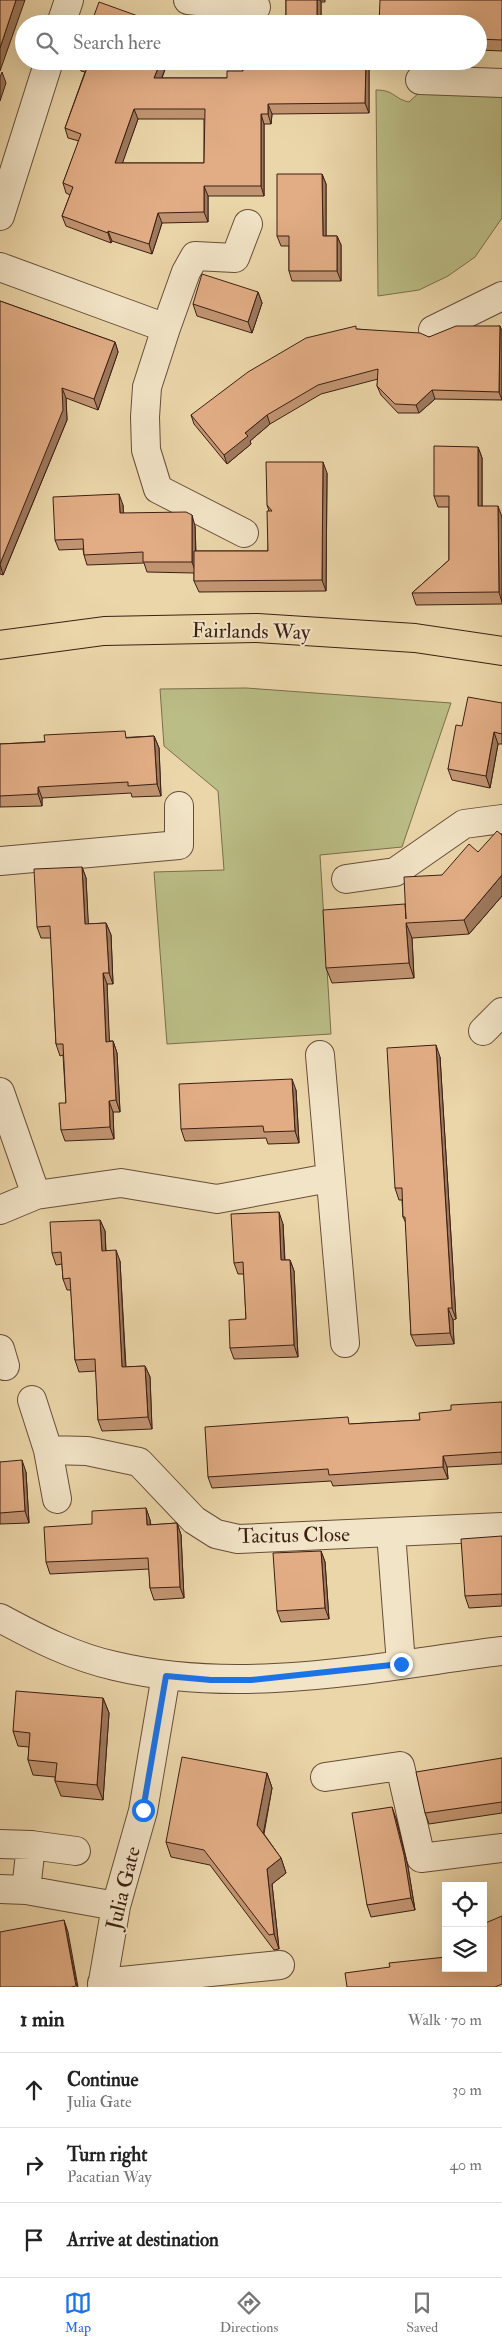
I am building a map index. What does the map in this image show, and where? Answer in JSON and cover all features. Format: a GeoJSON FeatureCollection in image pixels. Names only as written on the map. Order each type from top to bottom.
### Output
{"type":"FeatureCollection","features":[{"type":"Feature","properties":{"kind":"main road","name":"Fairlands Way"},"geometry":{"type":"LineString","coordinates":[[0,645],[104,631],[257,628],[415,638],[502,651]]}},
{"type":"Feature","properties":{"kind":"street"},"geometry":{"type":"LineString","coordinates":[[64,15],[69,0]]}},
{"type":"Feature","properties":{"kind":"street"},"geometry":{"type":"LineString","coordinates":[[188,0],[256,7]]}},
{"type":"Feature","properties":{"kind":"street"},"geometry":{"type":"LineString","coordinates":[[0,216],[46,70]]}},
{"type":"Feature","properties":{"kind":"street"},"geometry":{"type":"LineString","coordinates":[[420,80],[502,83]]}},
{"type":"Feature","properties":{"kind":"street"},"geometry":{"type":"LineString","coordinates":[[244,533],[158,489],[146,450],[145,416],[147,387],[186,272],[195,256],[235,258],[248,224]]}},
{"type":"Feature","properties":{"kind":"street"},"geometry":{"type":"LineString","coordinates":[[0,267],[166,328]]}},
{"type":"Feature","properties":{"kind":"street"},"geometry":{"type":"LineString","coordinates":[[433,330],[502,296]]}},
{"type":"Feature","properties":{"kind":"street"},"geometry":{"type":"LineString","coordinates":[[0,861],[179,845],[179,806]]}},
{"type":"Feature","properties":{"kind":"street"},"geometry":{"type":"LineString","coordinates":[[346,879],[395,872],[464,824],[502,819]]}},
{"type":"Feature","properties":{"kind":"street"},"geometry":{"type":"LineString","coordinates":[[483,1031],[502,1012]]}},
{"type":"Feature","properties":{"kind":"street"},"geometry":{"type":"LineString","coordinates":[[320,1055],[329,1178],[345,1343]]}},
{"type":"Feature","properties":{"kind":"street"},"geometry":{"type":"LineString","coordinates":[[0,1092],[36,1195]]}},
{"type":"Feature","properties":{"kind":"street"},"geometry":{"type":"LineString","coordinates":[[0,1210],[36,1195],[121,1183],[217,1199],[329,1178]]}},
{"type":"Feature","properties":{"kind":"street"},"geometry":{"type":"LineString","coordinates":[[32,1400],[48,1450],[57,1499]]}},
{"type":"Feature","properties":{"kind":"street","name":"Tacitus Close"},"geometry":{"type":"LineString","coordinates":[[48,1450],[87,1451],[139,1462],[194,1520],[216,1534],[238,1539],[391,1534],[502,1527]]}},
{"type":"Feature","properties":{"kind":"street"},"geometry":{"type":"LineString","coordinates":[[391,1534],[401,1664]]}},
{"type":"Feature","properties":{"kind":"street"},"geometry":{"type":"LineString","coordinates":[[0,1618],[66,1651],[114,1666],[166,1676],[211,1680],[251,1680],[502,1651]]}},
{"type":"Feature","properties":{"kind":"street","name":"Julia Gate"},"geometry":{"type":"LineString","coordinates":[[166,1676],[143,1810],[116,1906],[102,1985],[280,1965]]}},
{"type":"Feature","properties":{"kind":"street"},"geometry":{"type":"LineString","coordinates":[[325,1777],[400,1766],[422,1858],[502,1848]]}},
{"type":"Feature","properties":{"kind":"street"},"geometry":{"type":"LineString","coordinates":[[0,1844],[31,1845],[76,1851]]}},
{"type":"Feature","properties":{"kind":"street"},"geometry":{"type":"LineString","coordinates":[[31,1845],[13,1889],[116,1906]]}},
{"type":"Feature","properties":{"kind":"green space"},"geometry":{"type":"Polygon","coordinates":[[[376,90],[387,91],[409,102],[422,90],[502,91],[502,218],[475,257],[448,276],[419,290],[378,296],[376,90]]]}},
{"type":"Feature","properties":{"kind":"green space"},"geometry":{"type":"Polygon","coordinates":[[[246,688],[451,703],[402,847],[320,855],[331,1034],[167,1044],[154,872],[224,870],[218,791],[164,746],[160,689],[246,688]]]}},
{"type":"Feature","properties":{"kind":"building"},"geometry":{"type":"Polygon","coordinates":[[[0,0],[16,0],[0,48],[0,0]]]}},
{"type":"Feature","properties":{"kind":"building"},"geometry":{"type":"Polygon","coordinates":[[[286,0],[317,0],[317,15],[286,15],[286,0]]]}},
{"type":"Feature","properties":{"kind":"building"},"geometry":{"type":"Polygon","coordinates":[[[380,0],[502,0],[502,40],[487,39],[487,15],[379,15],[380,0]]]}},
{"type":"Feature","properties":{"kind":"building"},"geometry":{"type":"Polygon","coordinates":[[[99,2],[135,15],[94,15],[99,2]]]}},
{"type":"Feature","properties":{"kind":"building"},"geometry":{"type":"Polygon","coordinates":[[[86,70],[157,70],[154,78],[227,78],[227,71],[243,70],[366,70],[365,103],[268,104],[268,114],[261,114],[261,186],[204,186],[204,212],[158,213],[149,244],[108,231],[108,233],[62,216],[73,187],[63,183],[81,134],[65,128],[86,70]],[[134,109],[115,163],[204,163],[205,109],[134,109]]]}},
{"type":"Feature","properties":{"kind":"building"},"geometry":{"type":"Polygon","coordinates":[[[277,174],[322,174],[323,236],[337,236],[337,271],[289,271],[289,236],[277,236],[277,174]]]}},
{"type":"Feature","properties":{"kind":"building"},"geometry":{"type":"Polygon","coordinates":[[[202,274],[258,292],[248,322],[193,304],[202,274]]]}},
{"type":"Feature","properties":{"kind":"building"},"geometry":{"type":"Polygon","coordinates":[[[0,301],[115,342],[94,399],[62,388],[63,410],[0,564],[0,301]]]}},
{"type":"Feature","properties":{"kind":"building"},"geometry":{"type":"Polygon","coordinates":[[[356,326],[356,329],[420,333],[429,337],[456,326],[500,326],[499,392],[432,390],[416,405],[395,404],[377,386],[378,369],[318,385],[267,415],[245,433],[248,436],[224,455],[191,415],[248,372],[306,338],[356,326]]]}},
{"type":"Feature","properties":{"kind":"building"},"geometry":{"type":"Polygon","coordinates":[[[434,446],[478,447],[478,506],[498,506],[499,592],[412,593],[449,560],[449,496],[434,496],[434,446]]]}},
{"type":"Feature","properties":{"kind":"building"},"geometry":{"type":"Polygon","coordinates":[[[266,462],[323,462],[322,580],[194,581],[194,551],[268,551],[267,511],[272,511],[267,505],[266,462]]]}},
{"type":"Feature","properties":{"kind":"building"},"geometry":{"type":"Polygon","coordinates":[[[119,494],[120,513],[186,512],[192,515],[192,562],[143,562],[143,552],[84,555],[83,539],[55,540],[53,497],[119,494]]]}},
{"type":"Feature","properties":{"kind":"building"},"geometry":{"type":"Polygon","coordinates":[[[468,697],[502,703],[502,734],[494,732],[486,776],[448,769],[456,725],[462,726],[468,697]]]}},
{"type":"Feature","properties":{"kind":"building"},"geometry":{"type":"Polygon","coordinates":[[[125,731],[126,738],[154,736],[157,784],[128,786],[128,782],[38,787],[38,794],[0,796],[0,744],[45,742],[44,735],[125,731]]]}},
{"type":"Feature","properties":{"kind":"building"},"geometry":{"type":"Polygon","coordinates":[[[497,831],[502,835],[502,875],[464,920],[406,923],[409,963],[326,968],[323,910],[405,904],[406,919],[404,877],[442,875],[469,844],[478,852],[497,831]]]}},
{"type":"Feature","properties":{"kind":"building"},"geometry":{"type":"Polygon","coordinates":[[[82,867],[85,924],[106,923],[109,973],[103,973],[106,1042],[113,1041],[116,1100],[109,1101],[110,1127],[61,1130],[59,1103],[66,1103],[63,1044],[56,1044],[50,926],[37,927],[34,869],[82,867]]]}},
{"type":"Feature","properties":{"kind":"building"},"geometry":{"type":"Polygon","coordinates":[[[436,1045],[452,1308],[448,1308],[450,1333],[411,1335],[405,1217],[403,1217],[402,1188],[395,1188],[387,1048],[436,1045]]]}},
{"type":"Feature","properties":{"kind":"building"},"geometry":{"type":"Polygon","coordinates":[[[292,1079],[295,1131],[264,1132],[263,1126],[181,1129],[179,1084],[292,1079]]]}},
{"type":"Feature","properties":{"kind":"building"},"geometry":{"type":"Polygon","coordinates":[[[279,1212],[281,1260],[290,1260],[294,1345],[230,1348],[229,1320],[246,1319],[243,1262],[234,1263],[231,1214],[279,1212]]]}},
{"type":"Feature","properties":{"kind":"building"},"geometry":{"type":"Polygon","coordinates":[[[100,1220],[102,1251],[116,1250],[122,1367],[145,1366],[148,1417],[98,1420],[95,1359],[75,1360],[70,1278],[63,1279],[61,1252],[52,1253],[50,1222],[100,1220]]]}},
{"type":"Feature","properties":{"kind":"building"},"geometry":{"type":"Polygon","coordinates":[[[502,1402],[502,1452],[443,1456],[443,1467],[329,1475],[328,1469],[208,1477],[205,1427],[348,1417],[349,1424],[420,1420],[419,1413],[451,1410],[451,1405],[502,1402]]]}},
{"type":"Feature","properties":{"kind":"building"},"geometry":{"type":"Polygon","coordinates":[[[22,1460],[25,1511],[0,1513],[0,1462],[22,1460]]]}},
{"type":"Feature","properties":{"kind":"building"},"geometry":{"type":"Polygon","coordinates":[[[146,1508],[147,1525],[177,1523],[180,1587],[150,1588],[148,1558],[46,1562],[44,1527],[92,1524],[92,1511],[146,1508]]]}},
{"type":"Feature","properties":{"kind":"building"},"geometry":{"type":"Polygon","coordinates":[[[502,1536],[502,1594],[465,1596],[461,1539],[502,1536]]]}},
{"type":"Feature","properties":{"kind":"building"},"geometry":{"type":"Polygon","coordinates":[[[321,1551],[325,1608],[277,1611],[273,1553],[321,1551]]]}},
{"type":"Feature","properties":{"kind":"building"},"geometry":{"type":"Polygon","coordinates":[[[16,1691],[103,1698],[97,1785],[55,1781],[57,1763],[28,1760],[30,1733],[13,1731],[16,1691]]]}},
{"type":"Feature","properties":{"kind":"building"},"geometry":{"type":"Polygon","coordinates":[[[182,1757],[267,1773],[257,1825],[281,1858],[267,1869],[274,1934],[269,1935],[204,1850],[166,1842],[182,1757]]]}},
{"type":"Feature","properties":{"kind":"building"},"geometry":{"type":"Polygon","coordinates":[[[502,1758],[502,1802],[425,1813],[416,1772],[502,1758]]]}},
{"type":"Feature","properties":{"kind":"building"},"geometry":{"type":"Polygon","coordinates":[[[392,1807],[404,1855],[411,1898],[367,1905],[352,1813],[392,1807]]]}},
{"type":"Feature","properties":{"kind":"building"},"geometry":{"type":"Polygon","coordinates":[[[502,1916],[502,1984],[495,1987],[347,1987],[345,1973],[390,1967],[389,1963],[442,1957],[442,1972],[487,1972],[487,1922],[502,1916]]]}},
{"type":"Feature","properties":{"kind":"building"},"geometry":{"type":"Polygon","coordinates":[[[64,1920],[76,1986],[0,1987],[0,1932],[64,1920]]]}},
{"type":"Feature","properties":{"kind":"route"},"geometry":{"type":"LineString","coordinates":[[143,1810],[166,1676],[211,1680],[251,1680],[401,1664]]}}]}
